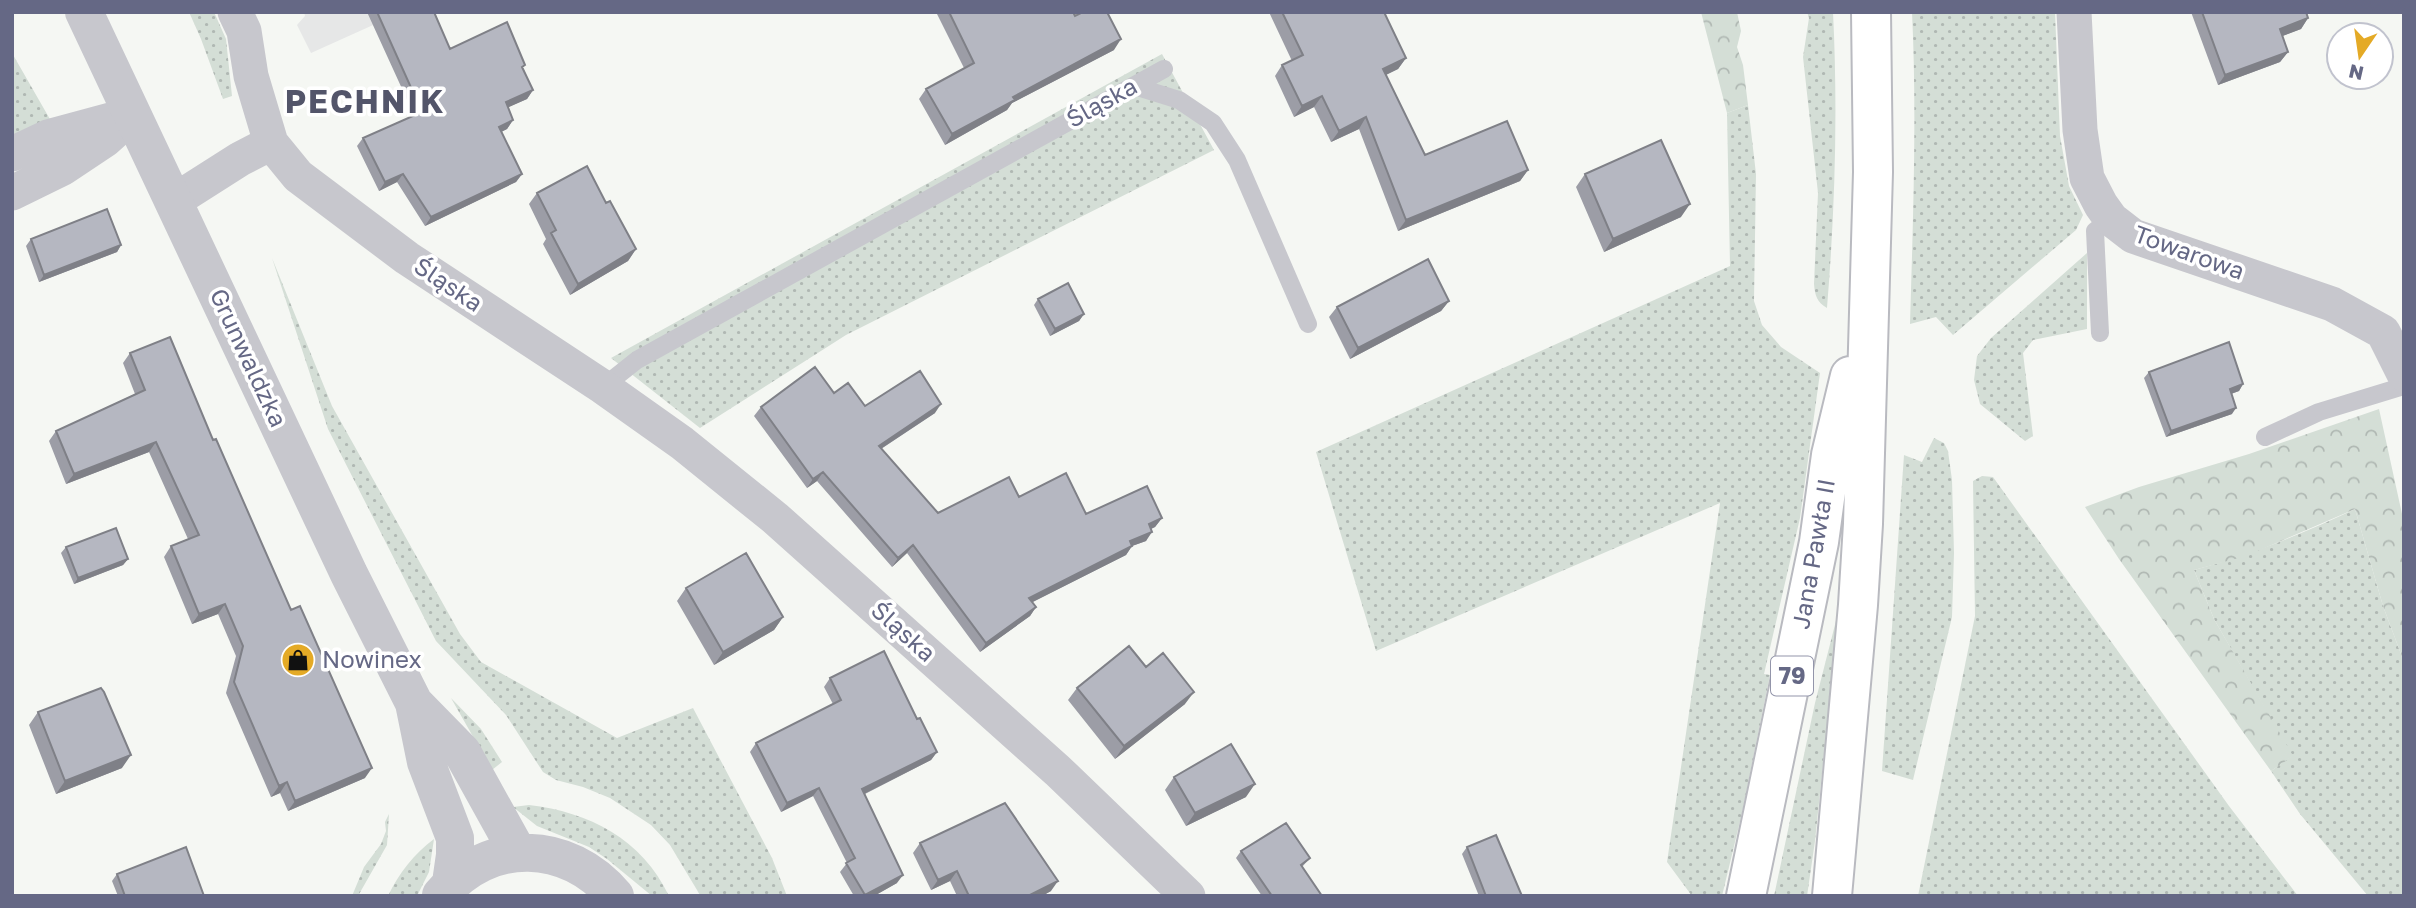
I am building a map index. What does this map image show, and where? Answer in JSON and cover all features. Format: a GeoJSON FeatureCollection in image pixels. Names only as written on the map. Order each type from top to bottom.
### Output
{"type":"FeatureCollection","features":[{"type":"Feature","properties":{"kind":"main road","name":"Jana Pawła II"},"geometry":{"type":"LineString","coordinates":[[1832,896],[1859,591],[1873,172],[1871,12]]}},
{"type":"Feature","properties":{"kind":"main road","name":"Jana Pawła II"},"geometry":{"type":"LineString","coordinates":[[1746,896],[1819,542],[1831,455],[1868,296]]}},
{"type":"Feature","properties":{"kind":"street","name":"Grunwaldzka"},"geometry":{"type":"LineString","coordinates":[[84,12],[349,574],[414,703],[425,762],[455,838],[455,855],[446,890]]}},
{"type":"Feature","properties":{"kind":"street"},"geometry":{"type":"LineString","coordinates":[[174,201],[240,159],[271,143],[251,76],[244,31],[236,12]]}},
{"type":"Feature","properties":{"kind":"street","name":"Towarowa"},"geometry":{"type":"LineString","coordinates":[[2074,12],[2080,130],[2087,178],[2101,205],[2112,219],[2133,236],[2332,304],[2383,332],[2404,374]]}},
{"type":"Feature","properties":{"kind":"street"},"geometry":{"type":"LineString","coordinates":[[12,154],[48,137],[132,115]]}},
{"type":"Feature","properties":{"kind":"street"},"geometry":{"type":"LineString","coordinates":[[12,193],[64,168],[105,140],[132,115]]}},
{"type":"Feature","properties":{"kind":"street","name":"Śląska"},"geometry":{"type":"LineString","coordinates":[[271,143],[298,176],[407,258],[603,387],[682,443],[775,518],[1058,771],[1188,896]]}},
{"type":"Feature","properties":{"kind":"street","name":"Grunwaldzka"},"geometry":{"type":"LineString","coordinates":[[414,703],[462,752],[518,853]]}},
{"type":"Feature","properties":{"kind":"street"},"geometry":{"type":"LineString","coordinates":[[446,890],[473,867],[497,857],[539,853],[575,863],[592,872],[615,896]]}},
{"type":"Feature","properties":{"kind":"lane","name":"Śląska"},"geometry":{"type":"LineString","coordinates":[[603,387],[637,360],[1164,69]]}},
{"type":"Feature","properties":{"kind":"lane"},"geometry":{"type":"LineString","coordinates":[[1134,86],[1179,100],[1213,123],[1237,160],[1308,324]]}},
{"type":"Feature","properties":{"kind":"lane"},"geometry":{"type":"LineString","coordinates":[[2100,333],[2095,231],[2112,219]]}},
{"type":"Feature","properties":{"kind":"lane"},"geometry":{"type":"LineString","coordinates":[[2265,437],[2319,412],[2404,386]]}},
{"type":"Feature","properties":{"kind":"shaded area"},"geometry":{"type":"Polygon","coordinates":[[[304,12],[402,12],[311,53],[297,25],[305,16],[304,12]]]}},
{"type":"Feature","properties":{"kind":"green space"},"geometry":{"type":"Polygon","coordinates":[[[189,12],[214,12],[226,39],[232,96],[223,99],[189,12]]]}},
{"type":"Feature","properties":{"kind":"green space"},"geometry":{"type":"Polygon","coordinates":[[[1701,12],[1737,12],[1741,31],[1737,47],[1743,65],[1748,105],[1727,113],[1701,12]]]}},
{"type":"Feature","properties":{"kind":"green space"},"geometry":{"type":"Polygon","coordinates":[[[1807,12],[1833,12],[1835,160],[1827,308],[1817,298],[1814,284],[1818,193],[1803,57],[1809,18],[1807,12]]]}},
{"type":"Feature","properties":{"kind":"green space"},"geometry":{"type":"Polygon","coordinates":[[[1912,12],[2055,12],[2060,136],[2069,186],[2083,215],[2076,230],[1953,335],[1936,317],[1910,324],[1914,129],[1912,12]]]}},
{"type":"Feature","properties":{"kind":"green space"},"geometry":{"type":"Polygon","coordinates":[[[12,53],[51,121],[12,138],[12,53]]]}},
{"type":"Feature","properties":{"kind":"green space"},"geometry":{"type":"Polygon","coordinates":[[[1162,54],[1214,150],[846,335],[700,428],[611,358],[1162,54]]]}},
{"type":"Feature","properties":{"kind":"green space"},"geometry":{"type":"Polygon","coordinates":[[[1748,105],[1756,174],[1754,301],[1762,325],[1781,347],[1820,373],[1800,518],[1764,674],[1770,675],[1722,896],[1692,896],[1667,862],[1720,503],[1376,651],[1316,452],[1730,266],[1727,113],[1748,105]]]}},
{"type":"Feature","properties":{"kind":"green space"},"geometry":{"type":"Polygon","coordinates":[[[2087,253],[2087,329],[2033,340],[2023,353],[2033,436],[2025,441],[1980,404],[1974,380],[1977,356],[1991,338],[2087,253]]]}},
{"type":"Feature","properties":{"kind":"green space"},"geometry":{"type":"Polygon","coordinates":[[[272,258],[332,406],[460,634],[481,662],[617,738],[693,708],[772,858],[787,896],[700,895],[670,845],[651,825],[610,798],[556,780],[543,772],[506,715],[436,641],[328,429],[272,258]]]}},
{"type":"Feature","properties":{"kind":"green space"},"geometry":{"type":"Polygon","coordinates":[[[2379,409],[2404,523],[2404,662],[2383,606],[2355,509],[2246,556],[2194,570],[2214,619],[2293,756],[2271,771],[2119,559],[2085,507],[2379,409]]]}},
{"type":"Feature","properties":{"kind":"green space"},"geometry":{"type":"Polygon","coordinates":[[[1934,438],[1944,443],[1948,451],[1952,480],[1952,617],[1913,780],[1882,771],[1904,455],[1922,462],[1934,438]]]}},
{"type":"Feature","properties":{"kind":"green space"},"geometry":{"type":"Polygon","coordinates":[[[1982,476],[1993,477],[2229,806],[2298,896],[1918,896],[1975,616],[1973,481],[1982,476]]]}},
{"type":"Feature","properties":{"kind":"green space"},"geometry":{"type":"Polygon","coordinates":[[[2355,509],[2383,606],[2404,662],[2404,896],[2368,896],[2300,814],[2271,771],[2292,756],[2214,619],[2194,570],[2276,543],[2355,509]]]}},
{"type":"Feature","properties":{"kind":"green space"},"geometry":{"type":"Polygon","coordinates":[[[1839,609],[1807,896],[1774,896],[1815,703],[1839,609]]]}},
{"type":"Feature","properties":{"kind":"green space"},"geometry":{"type":"Polygon","coordinates":[[[451,698],[481,729],[502,762],[492,770],[451,698]]]}},
{"type":"Feature","properties":{"kind":"green space"},"geometry":{"type":"Polygon","coordinates":[[[529,805],[572,814],[611,832],[629,844],[644,859],[669,896],[652,896],[589,847],[537,826],[513,807],[529,805]]]}},
{"type":"Feature","properties":{"kind":"green space"},"geometry":{"type":"Polygon","coordinates":[[[389,814],[387,845],[358,896],[352,896],[364,867],[381,844],[389,814]]]}},
{"type":"Feature","properties":{"kind":"green space"},"geometry":{"type":"Polygon","coordinates":[[[434,839],[429,872],[417,896],[388,896],[408,864],[434,839]]]}},
{"type":"Feature","properties":{"kind":"building"},"geometry":{"type":"Polygon","coordinates":[[[377,12],[434,12],[450,49],[507,22],[533,90],[506,102],[513,120],[499,127],[522,174],[431,217],[403,174],[385,182],[363,138],[422,112],[377,12]]]}},
{"type":"Feature","properties":{"kind":"building"},"geometry":{"type":"Polygon","coordinates":[[[949,12],[1073,12],[1075,16],[1083,12],[1107,12],[1121,39],[1013,97],[1015,100],[952,134],[926,89],[974,63],[949,12]]]}},
{"type":"Feature","properties":{"kind":"building"},"geometry":{"type":"Polygon","coordinates":[[[1282,12],[1384,12],[1406,58],[1383,69],[1425,155],[1507,121],[1528,170],[1406,220],[1366,117],[1339,131],[1322,96],[1302,106],[1282,65],[1303,55],[1282,12]]]}},
{"type":"Feature","properties":{"kind":"building"},"geometry":{"type":"Polygon","coordinates":[[[2202,12],[2306,12],[2308,18],[2280,29],[2288,52],[2225,75],[2202,12]]]}},
{"type":"Feature","properties":{"kind":"building"},"geometry":{"type":"Polygon","coordinates":[[[1661,140],[1690,204],[1613,239],[1585,174],[1661,140]]]}},
{"type":"Feature","properties":{"kind":"building"},"geometry":{"type":"Polygon","coordinates":[[[587,166],[606,203],[610,201],[636,249],[578,284],[551,233],[556,230],[537,193],[587,166]]]}},
{"type":"Feature","properties":{"kind":"building"},"geometry":{"type":"Polygon","coordinates":[[[107,209],[121,245],[44,275],[31,239],[107,209]]]}},
{"type":"Feature","properties":{"kind":"building"},"geometry":{"type":"Polygon","coordinates":[[[1428,259],[1449,301],[1358,348],[1337,307],[1428,259]]]}},
{"type":"Feature","properties":{"kind":"building"},"geometry":{"type":"Polygon","coordinates":[[[1068,283],[1084,314],[1055,329],[1038,299],[1068,283]]]}},
{"type":"Feature","properties":{"kind":"building"},"geometry":{"type":"Polygon","coordinates":[[[170,337],[213,440],[216,439],[291,610],[300,606],[372,768],[295,801],[287,782],[279,786],[234,682],[243,646],[225,604],[199,614],[171,546],[199,535],[156,442],[74,474],[56,431],[145,390],[130,353],[170,337]]]}},
{"type":"Feature","properties":{"kind":"building"},"geometry":{"type":"Polygon","coordinates":[[[2229,342],[2243,384],[2230,389],[2236,408],[2171,431],[2149,372],[2229,342]]]}},
{"type":"Feature","properties":{"kind":"building"},"geometry":{"type":"Polygon","coordinates":[[[815,367],[834,393],[848,383],[865,406],[920,371],[941,404],[879,446],[938,513],[1009,477],[1019,497],[1066,473],[1086,514],[1147,486],[1162,518],[1149,524],[1152,532],[1130,541],[1132,546],[1029,598],[1036,607],[986,643],[913,545],[898,558],[823,472],[813,479],[761,407],[815,367]]]}},
{"type":"Feature","properties":{"kind":"building"},"geometry":{"type":"Polygon","coordinates":[[[116,528],[128,559],[78,578],[66,547],[116,528]]]}},
{"type":"Feature","properties":{"kind":"building"},"geometry":{"type":"Polygon","coordinates":[[[746,553],[783,617],[723,652],[686,588],[746,553]]]}},
{"type":"Feature","properties":{"kind":"building"},"geometry":{"type":"Polygon","coordinates":[[[1129,646],[1146,667],[1163,653],[1194,692],[1124,746],[1077,688],[1129,646]]]}},
{"type":"Feature","properties":{"kind":"building"},"geometry":{"type":"Polygon","coordinates":[[[884,651],[917,719],[920,718],[937,752],[862,789],[903,875],[865,895],[846,863],[855,858],[819,788],[787,803],[756,743],[841,700],[830,678],[884,651]]]}},
{"type":"Feature","properties":{"kind":"building"},"geometry":{"type":"Polygon","coordinates":[[[101,688],[131,755],[65,781],[38,712],[101,688]]]}},
{"type":"Feature","properties":{"kind":"building"},"geometry":{"type":"Polygon","coordinates":[[[1231,744],[1255,784],[1195,813],[1174,777],[1231,744]]]}},
{"type":"Feature","properties":{"kind":"building"},"geometry":{"type":"Polygon","coordinates":[[[1005,803],[1058,881],[1028,896],[969,896],[957,871],[938,880],[920,843],[1005,803]]]}},
{"type":"Feature","properties":{"kind":"building"},"geometry":{"type":"Polygon","coordinates":[[[1286,823],[1310,858],[1301,865],[1322,896],[1272,896],[1241,851],[1286,823]]]}},
{"type":"Feature","properties":{"kind":"building"},"geometry":{"type":"Polygon","coordinates":[[[1496,835],[1522,896],[1486,896],[1467,847],[1496,835]]]}},
{"type":"Feature","properties":{"kind":"building"},"geometry":{"type":"Polygon","coordinates":[[[186,847],[204,896],[125,896],[117,874],[186,847]]]}},
{"type":"Feature","properties":{"kind":"place","name":"Nowinex"},"geometry":{"type":"Point","coordinates":[298,660]}},
{"type":"Feature","properties":{"kind":"district","name":"PECHNIK"},"geometry":{"type":"Point","coordinates":[365,102]}}]}
